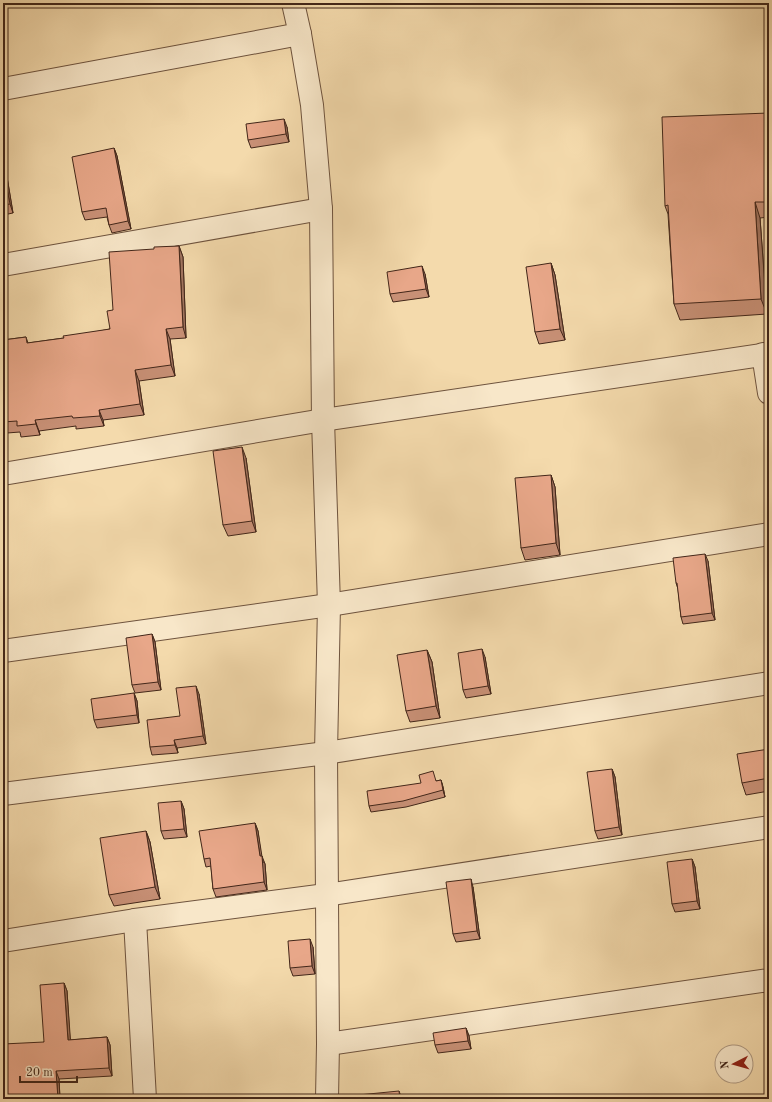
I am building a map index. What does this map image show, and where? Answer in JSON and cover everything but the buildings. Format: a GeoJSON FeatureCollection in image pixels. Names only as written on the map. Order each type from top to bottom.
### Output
{"type":"FeatureCollection","features":[{"type":"Feature","properties":{"kind":"street"},"geometry":{"type":"LineString","coordinates":[[293,3],[300,34],[312,105],[321,209],[323,420],[329,605],[326,753],[327,1099]]}},
{"type":"Feature","properties":{"kind":"street"},"geometry":{"type":"LineString","coordinates":[[3,90],[300,34]]}},
{"type":"Feature","properties":{"kind":"street"},"geometry":{"type":"LineString","coordinates":[[3,266],[321,209]]}},
{"type":"Feature","properties":{"kind":"street"},"geometry":{"type":"LineString","coordinates":[[3,474],[323,420],[766,354],[769,394]]}},
{"type":"Feature","properties":{"kind":"street"},"geometry":{"type":"LineString","coordinates":[[3,651],[329,605],[769,534]]}},
{"type":"Feature","properties":{"kind":"street"},"geometry":{"type":"LineString","coordinates":[[3,794],[326,753],[769,683]]}},
{"type":"Feature","properties":{"kind":"street"},"geometry":{"type":"LineString","coordinates":[[3,941],[135,920],[326,896],[769,827]]}},
{"type":"Feature","properties":{"kind":"street"},"geometry":{"type":"LineString","coordinates":[[135,920],[145,1099]]}},
{"type":"Feature","properties":{"kind":"street"},"geometry":{"type":"LineString","coordinates":[[328,1044],[769,980]]}}]}
